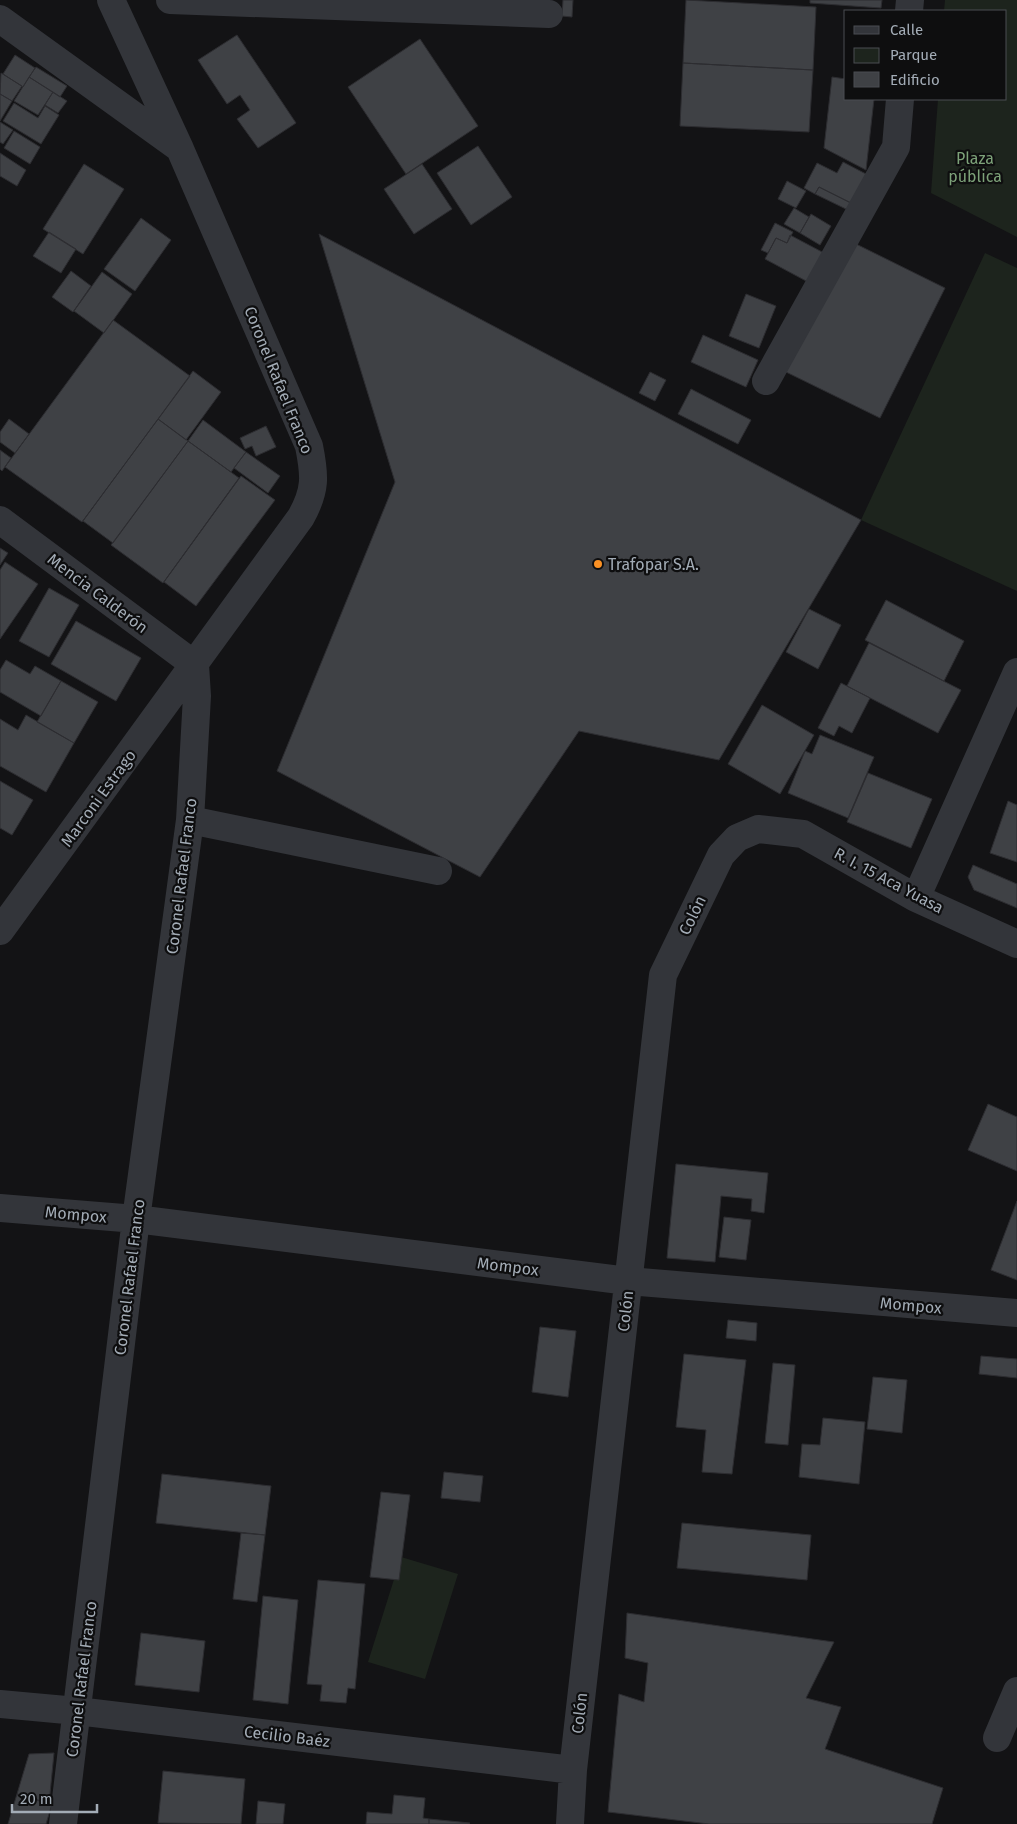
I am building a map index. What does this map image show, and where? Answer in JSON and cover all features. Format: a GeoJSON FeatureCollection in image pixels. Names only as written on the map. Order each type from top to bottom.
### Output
{"type":"FeatureCollection","features":[{"type":"Feature","properties":{"kind":"street","name":"Coronel Rafael Franco"},"geometry":{"type":"LineString","coordinates":[[64,1824],[136,1220],[190,820],[197,696],[195,665],[302,516],[312,497],[314,472],[309,446],[180,149],[111,0]]}},
{"type":"Feature","properties":{"kind":"street"},"geometry":{"type":"LineString","coordinates":[[170,0],[549,14]]}},
{"type":"Feature","properties":{"kind":"street"},"geometry":{"type":"LineString","coordinates":[[0,19],[180,149]]}},
{"type":"Feature","properties":{"kind":"street"},"geometry":{"type":"LineString","coordinates":[[766,382],[896,147],[900,100]]}},
{"type":"Feature","properties":{"kind":"street","name":"Mencia Calderón"},"geometry":{"type":"LineString","coordinates":[[0,520],[195,665]]}},
{"type":"Feature","properties":{"kind":"street","name":"Marconi Estrago"},"geometry":{"type":"LineString","coordinates":[[0,931],[195,665]]}},
{"type":"Feature","properties":{"kind":"street"},"geometry":{"type":"LineString","coordinates":[[916,898],[1017,672]]}},
{"type":"Feature","properties":{"kind":"street"},"geometry":{"type":"LineString","coordinates":[[190,820],[438,871]]}},
{"type":"Feature","properties":{"kind":"street","name":"R. I. 15 Aca Yuasa"},"geometry":{"type":"LineString","coordinates":[[758,830],[803,834],[916,898],[1017,944]]}},
{"type":"Feature","properties":{"kind":"street","name":"Colón"},"geometry":{"type":"LineString","coordinates":[[570,1824],[573,1770],[663,975],[722,855],[737,838],[758,830]]}},
{"type":"Feature","properties":{"kind":"street","name":"Mompox"},"geometry":{"type":"LineString","coordinates":[[0,1208],[136,1220],[628,1281],[1017,1313]]}},
{"type":"Feature","properties":{"kind":"street"},"geometry":{"type":"LineString","coordinates":[[997,1738],[1017,1691]]}},
{"type":"Feature","properties":{"kind":"street","name":"Cecilio Baéz"},"geometry":{"type":"LineString","coordinates":[[0,1704],[77,1711],[573,1770]]}},
{"type":"Feature","properties":{"kind":"green space","name":"Plaza pública"},"geometry":{"type":"Polygon","coordinates":[[[945,0],[1017,0],[1017,237],[931,193],[938,100],[1007,100],[1007,10],[944,10],[945,0]]]}},
{"type":"Feature","properties":{"kind":"green space"},"geometry":{"type":"Polygon","coordinates":[[[985,253],[1017,268],[1017,591],[861,520],[985,253]]]}},
{"type":"Feature","properties":{"kind":"green space"},"geometry":{"type":"Polygon","coordinates":[[[401,1557],[458,1574],[425,1679],[368,1662],[401,1557]]]}},
{"type":"Feature","properties":{"kind":"building"},"geometry":{"type":"Polygon","coordinates":[[[563,0],[573,0],[572,17],[562,16],[563,0]]]}},
{"type":"Feature","properties":{"kind":"building"},"geometry":{"type":"Polygon","coordinates":[[[686,0],[816,7],[813,70],[683,63],[686,0]]]}},
{"type":"Feature","properties":{"kind":"building"},"geometry":{"type":"Polygon","coordinates":[[[810,0],[882,0],[881,8],[810,3],[810,0]]]}},
{"type":"Feature","properties":{"kind":"building"},"geometry":{"type":"Polygon","coordinates":[[[237,35],[296,123],[258,148],[237,119],[250,110],[240,95],[227,104],[198,60],[237,35]]]}},
{"type":"Feature","properties":{"kind":"building"},"geometry":{"type":"Polygon","coordinates":[[[420,39],[478,126],[406,174],[348,87],[420,39]]]}},
{"type":"Feature","properties":{"kind":"building"},"geometry":{"type":"Polygon","coordinates":[[[15,55],[35,68],[23,87],[3,74],[15,55]]]}},
{"type":"Feature","properties":{"kind":"building"},"geometry":{"type":"Polygon","coordinates":[[[683,63],[813,70],[809,132],[680,126],[683,63]]]}},
{"type":"Feature","properties":{"kind":"building"},"geometry":{"type":"Polygon","coordinates":[[[36,67],[67,86],[60,97],[29,77],[36,67]]]}},
{"type":"Feature","properties":{"kind":"building"},"geometry":{"type":"Polygon","coordinates":[[[1,73],[22,86],[12,101],[0,94],[1,73]]]}},
{"type":"Feature","properties":{"kind":"building"},"geometry":{"type":"Polygon","coordinates":[[[29,77],[53,92],[38,115],[14,101],[29,77]]]}},
{"type":"Feature","properties":{"kind":"building"},"geometry":{"type":"Polygon","coordinates":[[[832,77],[844,79],[844,100],[874,100],[866,170],[824,148],[832,77]]]}},
{"type":"Feature","properties":{"kind":"building"},"geometry":{"type":"Polygon","coordinates":[[[53,92],[67,101],[58,113],[45,105],[53,92]]]}},
{"type":"Feature","properties":{"kind":"building"},"geometry":{"type":"Polygon","coordinates":[[[0,94],[12,101],[0,121],[0,94]]]}},
{"type":"Feature","properties":{"kind":"building"},"geometry":{"type":"Polygon","coordinates":[[[14,103],[38,118],[45,106],[59,115],[41,144],[3,121],[14,103]]]}},
{"type":"Feature","properties":{"kind":"building"},"geometry":{"type":"Polygon","coordinates":[[[0,122],[13,130],[3,144],[0,142],[0,122]]]}},
{"type":"Feature","properties":{"kind":"building"},"geometry":{"type":"Polygon","coordinates":[[[14,131],[40,147],[30,164],[4,148],[14,131]]]}},
{"type":"Feature","properties":{"kind":"building"},"geometry":{"type":"Polygon","coordinates":[[[478,146],[512,197],[471,225],[437,173],[478,146]]]}},
{"type":"Feature","properties":{"kind":"building"},"geometry":{"type":"Polygon","coordinates":[[[0,153],[26,170],[17,186],[0,176],[0,153]]]}},
{"type":"Feature","properties":{"kind":"building"},"geometry":{"type":"Polygon","coordinates":[[[843,162],[866,174],[851,203],[819,187],[815,194],[804,188],[817,163],[837,173],[843,162]]]}},
{"type":"Feature","properties":{"kind":"building"},"geometry":{"type":"Polygon","coordinates":[[[84,164],[124,189],[83,254],[43,229],[84,164]]]}},
{"type":"Feature","properties":{"kind":"building"},"geometry":{"type":"Polygon","coordinates":[[[422,164],[452,209],[414,234],[384,189],[422,164]]]}},
{"type":"Feature","properties":{"kind":"building"},"geometry":{"type":"Polygon","coordinates":[[[787,181],[806,191],[796,208],[778,199],[787,181]]]}},
{"type":"Feature","properties":{"kind":"building"},"geometry":{"type":"Polygon","coordinates":[[[819,187],[851,203],[848,210],[815,194],[819,187]]]}},
{"type":"Feature","properties":{"kind":"building"},"geometry":{"type":"Polygon","coordinates":[[[794,208],[809,217],[800,233],[784,224],[794,208]]]}},
{"type":"Feature","properties":{"kind":"building"},"geometry":{"type":"Polygon","coordinates":[[[811,214],[831,226],[820,245],[800,233],[811,214]]]}},
{"type":"Feature","properties":{"kind":"building"},"geometry":{"type":"Polygon","coordinates":[[[141,218],[171,240],[135,291],[104,269],[141,218]]]}},
{"type":"Feature","properties":{"kind":"building"},"geometry":{"type":"Polygon","coordinates":[[[775,223],[793,232],[787,243],[776,238],[768,253],[761,250],[775,223]]]}},
{"type":"Feature","properties":{"kind":"building"},"geometry":{"type":"Polygon","coordinates":[[[49,232],[76,249],[61,273],[33,256],[49,232]]]}},
{"type":"Feature","properties":{"kind":"building","name":"Trafopar S.A."},"geometry":{"type":"Polygon","coordinates":[[[319,234],[861,520],[719,760],[579,731],[480,877],[277,771],[395,482],[319,234]]]}},
{"type":"Feature","properties":{"kind":"building"},"geometry":{"type":"Polygon","coordinates":[[[790,235],[824,253],[808,282],[765,259],[776,238],[787,243],[790,235]]]}},
{"type":"Feature","properties":{"kind":"building"},"geometry":{"type":"Polygon","coordinates":[[[852,242],[945,288],[880,418],[786,372],[852,242]]]}},
{"type":"Feature","properties":{"kind":"building"},"geometry":{"type":"Polygon","coordinates":[[[71,271],[91,286],[73,312],[52,297],[71,271]]]}},
{"type":"Feature","properties":{"kind":"building"},"geometry":{"type":"Polygon","coordinates":[[[102,272],[132,294],[104,333],[74,311],[102,272]]]}},
{"type":"Feature","properties":{"kind":"building"},"geometry":{"type":"Polygon","coordinates":[[[746,294],[776,306],[759,348],[729,336],[746,294]]]}},
{"type":"Feature","properties":{"kind":"building"},"geometry":{"type":"Polygon","coordinates":[[[113,320],[190,376],[82,522],[5,467],[113,320]]]}},
{"type":"Feature","properties":{"kind":"building"},"geometry":{"type":"Polygon","coordinates":[[[703,335],[758,360],[746,387],[691,362],[703,335]]]}},
{"type":"Feature","properties":{"kind":"building"},"geometry":{"type":"Polygon","coordinates":[[[193,371],[221,392],[186,440],[158,419],[193,371]]]}},
{"type":"Feature","properties":{"kind":"building"},"geometry":{"type":"Polygon","coordinates":[[[650,372],[666,380],[655,401],[639,393],[650,372]]]}},
{"type":"Feature","properties":{"kind":"building"},"geometry":{"type":"Polygon","coordinates":[[[691,389],[751,420],[738,444],[678,414],[691,389]]]}},
{"type":"Feature","properties":{"kind":"building"},"geometry":{"type":"Polygon","coordinates":[[[9,419],[29,434],[15,453],[0,442],[0,432],[9,419]]]}},
{"type":"Feature","properties":{"kind":"building"},"geometry":{"type":"Polygon","coordinates":[[[158,419],[188,441],[113,543],[83,521],[158,419]]]}},
{"type":"Feature","properties":{"kind":"building"},"geometry":{"type":"Polygon","coordinates":[[[203,420],[246,452],[231,472],[188,441],[203,420]]]}},
{"type":"Feature","properties":{"kind":"building"},"geometry":{"type":"Polygon","coordinates":[[[266,426],[276,447],[256,456],[252,446],[245,449],[240,438],[266,426]]]}},
{"type":"Feature","properties":{"kind":"building"},"geometry":{"type":"Polygon","coordinates":[[[188,441],[239,478],[163,583],[111,545],[188,441]]]}},
{"type":"Feature","properties":{"kind":"building"},"geometry":{"type":"Polygon","coordinates":[[[0,450],[11,458],[2,471],[0,469],[0,450]]]}},
{"type":"Feature","properties":{"kind":"building"},"geometry":{"type":"Polygon","coordinates":[[[246,452],[280,476],[268,493],[234,468],[246,452]]]}},
{"type":"Feature","properties":{"kind":"building"},"geometry":{"type":"Polygon","coordinates":[[[241,476],[275,500],[196,606],[164,582],[241,476]]]}},
{"type":"Feature","properties":{"kind":"building"},"geometry":{"type":"Polygon","coordinates":[[[0,548],[8,553],[0,565],[0,548]]]}},
{"type":"Feature","properties":{"kind":"building"},"geometry":{"type":"Polygon","coordinates":[[[5,562],[38,584],[0,639],[0,570],[5,562]]]}},
{"type":"Feature","properties":{"kind":"building"},"geometry":{"type":"Polygon","coordinates":[[[49,588],[79,605],[49,657],[19,641],[49,588]]]}},
{"type":"Feature","properties":{"kind":"building"},"geometry":{"type":"Polygon","coordinates":[[[886,600],[964,641],[944,681],[865,640],[886,600]]]}},
{"type":"Feature","properties":{"kind":"building"},"geometry":{"type":"Polygon","coordinates":[[[809,609],[841,625],[818,669],[786,652],[809,609]]]}},
{"type":"Feature","properties":{"kind":"building"},"geometry":{"type":"Polygon","coordinates":[[[76,621],[141,658],[116,701],[51,664],[76,621]]]}},
{"type":"Feature","properties":{"kind":"building"},"geometry":{"type":"Polygon","coordinates":[[[869,643],[961,690],[938,733],[847,686],[869,643]]]}},
{"type":"Feature","properties":{"kind":"building"},"geometry":{"type":"Polygon","coordinates":[[[6,660],[30,674],[35,666],[61,681],[41,716],[0,692],[0,670],[6,660]]]}},
{"type":"Feature","properties":{"kind":"building"},"geometry":{"type":"Polygon","coordinates":[[[61,681],[98,702],[74,743],[37,722],[61,681]]]}},
{"type":"Feature","properties":{"kind":"building"},"geometry":{"type":"Polygon","coordinates":[[[841,683],[870,698],[852,733],[839,726],[834,736],[818,728],[841,683]]]}},
{"type":"Feature","properties":{"kind":"building"},"geometry":{"type":"Polygon","coordinates":[[[762,705],[814,735],[780,794],[728,764],[762,705]]]}},
{"type":"Feature","properties":{"kind":"building"},"geometry":{"type":"Polygon","coordinates":[[[26,715],[74,743],[46,792],[0,766],[0,719],[18,730],[26,715]]]}},
{"type":"Feature","properties":{"kind":"building"},"geometry":{"type":"Polygon","coordinates":[[[820,735],[874,757],[848,818],[788,793],[805,751],[812,754],[820,735]]]}},
{"type":"Feature","properties":{"kind":"building"},"geometry":{"type":"Polygon","coordinates":[[[868,773],[932,799],[911,848],[847,822],[868,773]]]}},
{"type":"Feature","properties":{"kind":"building"},"geometry":{"type":"Polygon","coordinates":[[[0,781],[33,800],[12,835],[0,828],[0,781]]]}},
{"type":"Feature","properties":{"kind":"building"},"geometry":{"type":"Polygon","coordinates":[[[1008,801],[1017,805],[1017,862],[990,853],[1008,801]]]}},
{"type":"Feature","properties":{"kind":"building"},"geometry":{"type":"Polygon","coordinates":[[[973,865],[1017,884],[1017,908],[974,890],[968,877],[973,865]]]}},
{"type":"Feature","properties":{"kind":"building"},"geometry":{"type":"Polygon","coordinates":[[[988,1104],[1017,1117],[1017,1171],[968,1150],[988,1104]]]}},
{"type":"Feature","properties":{"kind":"building"},"geometry":{"type":"Polygon","coordinates":[[[676,1164],[768,1173],[764,1213],[751,1211],[752,1199],[721,1196],[715,1262],[667,1258],[676,1164]]]}},
{"type":"Feature","properties":{"kind":"building"},"geometry":{"type":"Polygon","coordinates":[[[1017,1201],[1017,1280],[991,1270],[1017,1201]]]}},
{"type":"Feature","properties":{"kind":"building"},"geometry":{"type":"Polygon","coordinates":[[[724,1217],[751,1220],[746,1260],[719,1257],[724,1217]]]}},
{"type":"Feature","properties":{"kind":"building"},"geometry":{"type":"Polygon","coordinates":[[[728,1320],[757,1323],[756,1341],[726,1338],[728,1320]]]}},
{"type":"Feature","properties":{"kind":"building"},"geometry":{"type":"Polygon","coordinates":[[[540,1327],[576,1331],[568,1397],[532,1392],[540,1327]]]}},
{"type":"Feature","properties":{"kind":"building"},"geometry":{"type":"Polygon","coordinates":[[[684,1354],[746,1360],[732,1474],[702,1472],[706,1430],[676,1427],[684,1354]]]}},
{"type":"Feature","properties":{"kind":"building"},"geometry":{"type":"Polygon","coordinates":[[[981,1356],[1017,1359],[1017,1378],[979,1374],[981,1356]]]}},
{"type":"Feature","properties":{"kind":"building"},"geometry":{"type":"Polygon","coordinates":[[[773,1363],[795,1365],[788,1445],[765,1443],[773,1363]]]}},
{"type":"Feature","properties":{"kind":"building"},"geometry":{"type":"Polygon","coordinates":[[[873,1377],[907,1380],[902,1433],[867,1429],[873,1377]]]}},
{"type":"Feature","properties":{"kind":"building"},"geometry":{"type":"Polygon","coordinates":[[[823,1418],[865,1422],[859,1484],[799,1477],[802,1444],[820,1445],[823,1418]]]}},
{"type":"Feature","properties":{"kind":"building"},"geometry":{"type":"Polygon","coordinates":[[[444,1472],[483,1476],[480,1502],[441,1498],[444,1472]]]}},
{"type":"Feature","properties":{"kind":"building"},"geometry":{"type":"Polygon","coordinates":[[[162,1474],[271,1486],[265,1535],[156,1523],[162,1474]]]}},
{"type":"Feature","properties":{"kind":"building"},"geometry":{"type":"Polygon","coordinates":[[[381,1492],[410,1495],[399,1580],[370,1577],[381,1492]]]}},
{"type":"Feature","properties":{"kind":"building"},"geometry":{"type":"Polygon","coordinates":[[[682,1523],[811,1535],[807,1580],[677,1568],[682,1523]]]}},
{"type":"Feature","properties":{"kind":"building"},"geometry":{"type":"Polygon","coordinates":[[[241,1533],[265,1535],[257,1602],[233,1599],[241,1533]]]}},
{"type":"Feature","properties":{"kind":"building"},"geometry":{"type":"Polygon","coordinates":[[[318,1580],[365,1584],[355,1689],[348,1688],[346,1703],[320,1701],[322,1685],[307,1684],[318,1580]]]}},
{"type":"Feature","properties":{"kind":"building"},"geometry":{"type":"Polygon","coordinates":[[[263,1596],[298,1600],[288,1704],[253,1700],[263,1596]]]}},
{"type":"Feature","properties":{"kind":"building"},"geometry":{"type":"Polygon","coordinates":[[[627,1613],[834,1642],[806,1698],[841,1707],[825,1749],[943,1788],[932,1824],[709,1824],[608,1812],[619,1694],[644,1702],[648,1663],[625,1658],[627,1613]]]}},
{"type":"Feature","properties":{"kind":"building"},"geometry":{"type":"Polygon","coordinates":[[[141,1633],[205,1641],[199,1692],[135,1685],[141,1633]]]}},
{"type":"Feature","properties":{"kind":"building"},"geometry":{"type":"Polygon","coordinates":[[[54,1753],[49,1804],[17,1794],[29,1754],[54,1753]]]}},
{"type":"Feature","properties":{"kind":"building"},"geometry":{"type":"Polygon","coordinates":[[[163,1771],[245,1779],[241,1824],[158,1823],[163,1771]]]}},
{"type":"Feature","properties":{"kind":"building"},"geometry":{"type":"Polygon","coordinates":[[[17,1794],[52,1804],[46,1824],[8,1824],[17,1794]]]}},
{"type":"Feature","properties":{"kind":"building"},"geometry":{"type":"Polygon","coordinates":[[[394,1795],[425,1798],[423,1818],[429,1819],[429,1824],[366,1824],[367,1812],[392,1814],[394,1795]]]}},
{"type":"Feature","properties":{"kind":"building"},"geometry":{"type":"Polygon","coordinates":[[[258,1801],[285,1804],[283,1824],[256,1824],[258,1801]]]}},
{"type":"Feature","properties":{"kind":"building"},"geometry":{"type":"Polygon","coordinates":[[[429,1819],[470,1823],[429,1824],[429,1819]]]}},
{"type":"Feature","properties":{"kind":"place","name":"Trafopar S.A."},"geometry":{"type":"Point","coordinates":[598,564]}}]}
